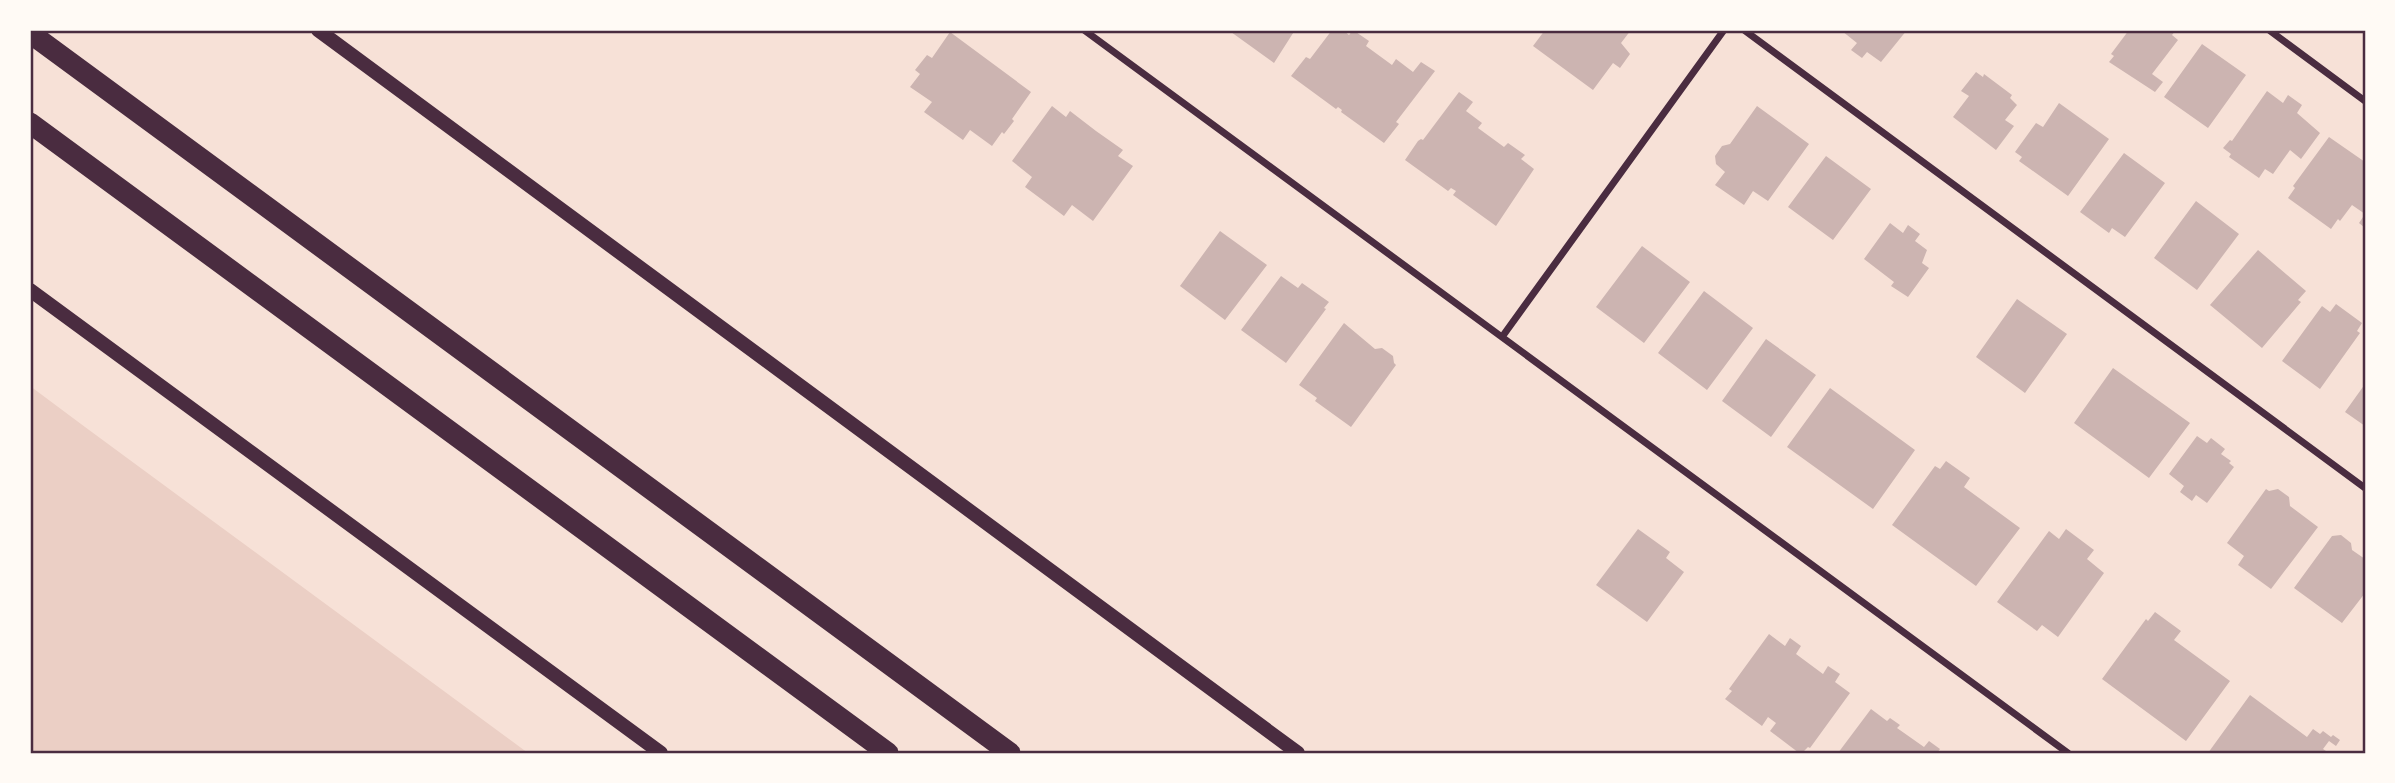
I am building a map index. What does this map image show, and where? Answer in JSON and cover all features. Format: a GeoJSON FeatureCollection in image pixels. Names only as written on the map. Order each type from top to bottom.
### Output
{"type":"FeatureCollection","features":[{"type":"Feature","properties":{"kind":"highway"},"geometry":{"type":"LineString","coordinates":[[30,33],[1010,753]]}},
{"type":"Feature","properties":{"kind":"highway"},"geometry":{"type":"LineString","coordinates":[[30,122],[888,753]]}},
{"type":"Feature","properties":{"kind":"main road"},"geometry":{"type":"LineString","coordinates":[[318,30],[1298,753]]}},
{"type":"Feature","properties":{"kind":"main road"},"geometry":{"type":"LineString","coordinates":[[30,290],[661,753]]}},
{"type":"Feature","properties":{"kind":"street"},"geometry":{"type":"LineString","coordinates":[[1084,30],[2068,753]]}},
{"type":"Feature","properties":{"kind":"street"},"geometry":{"type":"LineString","coordinates":[[1502,337],[1724,30]]}},
{"type":"Feature","properties":{"kind":"street"},"geometry":{"type":"LineString","coordinates":[[1744,30],[2365,488]]}},
{"type":"Feature","properties":{"kind":"street"},"geometry":{"type":"LineString","coordinates":[[2269,30],[2365,101]]}},
{"type":"Feature","properties":{"kind":"shaded area"},"geometry":{"type":"Polygon","coordinates":[[[30,386],[85,427],[528,753],[30,753],[30,386]]]}},
{"type":"Feature","properties":{"kind":"building"},"geometry":{"type":"Polygon","coordinates":[[[1295,30],[1274,63],[1231,32],[1295,30]]]}},
{"type":"Feature","properties":{"kind":"building"},"geometry":{"type":"Polygon","coordinates":[[[1332,30],[1343,30],[1349,35],[1353,30],[1369,41],[1366,46],[1392,65],[1396,59],[1413,72],[1421,62],[1435,71],[1396,122],[1399,124],[1384,143],[1338,107],[1336,109],[1291,76],[1306,57],[1310,59],[1332,30]]]}},
{"type":"Feature","properties":{"kind":"building"},"geometry":{"type":"Polygon","coordinates":[[[1545,30],[1631,30],[1621,43],[1630,54],[1620,68],[1613,63],[1593,90],[1533,46],[1545,30]]]}},
{"type":"Feature","properties":{"kind":"building"},"geometry":{"type":"Polygon","coordinates":[[[1907,30],[1881,62],[1867,52],[1862,58],[1851,50],[1857,43],[1842,31],[1907,30]]]}},
{"type":"Feature","properties":{"kind":"building"},"geometry":{"type":"Polygon","coordinates":[[[2129,30],[2176,30],[2172,35],[2178,40],[2152,74],[2163,82],[2155,92],[2109,62],[2114,56],[2111,54],[2129,30]]]}},
{"type":"Feature","properties":{"kind":"building"},"geometry":{"type":"Polygon","coordinates":[[[950,32],[1031,92],[1012,119],[1014,121],[992,146],[970,130],[963,140],[924,112],[932,102],[910,87],[920,74],[915,70],[927,55],[932,58],[950,32]]]}},
{"type":"Feature","properties":{"kind":"building"},"geometry":{"type":"Polygon","coordinates":[[[2202,44],[2246,75],[2208,128],[2164,97],[2202,44]]]}},
{"type":"Feature","properties":{"kind":"building"},"geometry":{"type":"Polygon","coordinates":[[[1976,72],[1983,77],[1984,74],[2012,95],[2010,98],[2017,105],[2005,120],[2014,126],[1996,150],[1953,117],[1969,96],[1961,91],[1976,72]]]}},
{"type":"Feature","properties":{"kind":"building"},"geometry":{"type":"Polygon","coordinates":[[[2267,91],[2283,103],[2288,95],[2302,105],[2297,113],[2320,133],[2301,159],[2290,150],[2273,174],[2265,169],[2259,178],[2229,157],[2231,154],[2223,148],[2232,141],[2267,91]]]}},
{"type":"Feature","properties":{"kind":"building"},"geometry":{"type":"Polygon","coordinates":[[[1459,92],[1473,102],[1466,111],[1482,123],[1478,128],[1504,147],[1508,143],[1525,155],[1521,159],[1534,169],[1496,226],[1453,195],[1456,191],[1451,188],[1448,191],[1405,160],[1459,92]]]}},
{"type":"Feature","properties":{"kind":"building"},"geometry":{"type":"Polygon","coordinates":[[[2059,103],[2109,139],[2068,196],[2019,161],[2022,157],[2015,152],[2036,123],[2043,127],[2059,103]]]}},
{"type":"Feature","properties":{"kind":"building"},"geometry":{"type":"Polygon","coordinates":[[[1052,106],[1066,117],[1070,111],[1123,150],[1118,156],[1133,166],[1093,221],[1072,205],[1064,216],[1025,187],[1032,177],[1012,161],[1052,106]]]}},
{"type":"Feature","properties":{"kind":"building"},"geometry":{"type":"Polygon","coordinates":[[[1757,106],[1809,144],[1768,201],[1753,191],[1744,205],[1715,185],[1725,172],[1716,164],[1715,156],[1722,146],[1730,144],[1757,106]]]}},
{"type":"Feature","properties":{"kind":"building"},"geometry":{"type":"Polygon","coordinates":[[[2329,137],[2365,162],[2365,214],[2352,205],[2331,229],[2288,198],[2295,188],[2293,186],[2329,137]]]}},
{"type":"Feature","properties":{"kind":"building"},"geometry":{"type":"Polygon","coordinates":[[[2124,153],[2165,183],[2125,237],[2112,228],[2109,233],[2080,212],[2124,153]]]}},
{"type":"Feature","properties":{"kind":"building"},"geometry":{"type":"Polygon","coordinates":[[[1826,156],[1871,189],[1833,240],[1788,207],[1826,156]]]}},
{"type":"Feature","properties":{"kind":"building"},"geometry":{"type":"Polygon","coordinates":[[[2196,201],[2239,234],[2197,290],[2154,258],[2196,201]]]}},
{"type":"Feature","properties":{"kind":"building"},"geometry":{"type":"Polygon","coordinates":[[[2365,214],[2365,228],[2359,223],[2365,214]]]}},
{"type":"Feature","properties":{"kind":"building"},"geometry":{"type":"Polygon","coordinates":[[[1890,223],[1903,233],[1908,225],[1920,234],[1915,241],[1927,250],[1922,263],[1929,268],[1908,297],[1891,286],[1894,282],[1864,259],[1890,223]]]}},
{"type":"Feature","properties":{"kind":"building"},"geometry":{"type":"Polygon","coordinates":[[[1220,231],[1267,265],[1225,320],[1180,286],[1220,231]]]}},
{"type":"Feature","properties":{"kind":"building"},"geometry":{"type":"Polygon","coordinates":[[[1642,246],[1690,282],[1644,343],[1596,307],[1642,246]]]}},
{"type":"Feature","properties":{"kind":"building"},"geometry":{"type":"Polygon","coordinates":[[[2258,250],[2306,291],[2298,300],[2301,302],[2262,348],[2210,305],[2258,250]]]}},
{"type":"Feature","properties":{"kind":"building"},"geometry":{"type":"Polygon","coordinates":[[[1281,276],[1298,288],[1302,283],[1329,302],[1286,363],[1241,330],[1281,276]]]}},
{"type":"Feature","properties":{"kind":"building"},"geometry":{"type":"Polygon","coordinates":[[[1704,291],[1753,328],[1707,390],[1658,353],[1704,291]]]}},
{"type":"Feature","properties":{"kind":"building"},"geometry":{"type":"Polygon","coordinates":[[[2017,299],[2067,334],[2025,393],[1976,357],[2017,299]]]}},
{"type":"Feature","properties":{"kind":"building"},"geometry":{"type":"Polygon","coordinates":[[[2336,304],[2362,323],[2357,331],[2360,333],[2320,389],[2282,361],[2322,306],[2330,312],[2336,304]]]}},
{"type":"Feature","properties":{"kind":"building"},"geometry":{"type":"Polygon","coordinates":[[[1344,323],[1375,349],[1382,348],[1393,356],[1396,365],[1351,427],[1315,401],[1317,398],[1299,385],[1344,323]]]}},
{"type":"Feature","properties":{"kind":"building"},"geometry":{"type":"Polygon","coordinates":[[[1766,339],[1816,375],[1771,437],[1722,401],[1766,339]]]}},
{"type":"Feature","properties":{"kind":"building"},"geometry":{"type":"Polygon","coordinates":[[[2113,368],[2190,423],[2149,478],[2074,423],[2113,368]]]}},
{"type":"Feature","properties":{"kind":"building"},"geometry":{"type":"Polygon","coordinates":[[[2365,384],[2365,426],[2345,412],[2365,384]]]}},
{"type":"Feature","properties":{"kind":"building"},"geometry":{"type":"Polygon","coordinates":[[[1830,388],[1915,450],[1873,509],[1787,447],[1830,388]]]}},
{"type":"Feature","properties":{"kind":"building"},"geometry":{"type":"Polygon","coordinates":[[[2197,436],[2207,443],[2211,438],[2225,449],[2221,454],[2231,461],[2229,463],[2234,467],[2207,503],[2196,495],[2192,501],[2180,492],[2184,486],[2169,474],[2197,436]]]}},
{"type":"Feature","properties":{"kind":"building"},"geometry":{"type":"Polygon","coordinates":[[[1946,461],[1970,478],[1964,487],[2020,528],[1976,586],[1892,525],[1935,466],[1940,469],[1946,461]]]}},
{"type":"Feature","properties":{"kind":"building"},"geometry":{"type":"Polygon","coordinates":[[[2266,489],[2278,489],[2289,497],[2290,506],[2318,527],[2271,589],[2238,565],[2244,556],[2227,543],[2266,489]]]}},
{"type":"Feature","properties":{"kind":"building"},"geometry":{"type":"Polygon","coordinates":[[[1638,529],[1670,552],[1666,558],[1684,572],[1647,622],[1596,585],[1638,529]]]}},
{"type":"Feature","properties":{"kind":"building"},"geometry":{"type":"Polygon","coordinates":[[[2066,529],[2094,550],[2087,559],[2104,573],[2058,637],[2042,625],[2037,631],[1997,602],[2049,531],[2059,539],[2066,529]]]}},
{"type":"Feature","properties":{"kind":"building"},"geometry":{"type":"Polygon","coordinates":[[[2341,535],[2351,543],[2352,550],[2365,559],[2365,593],[2342,623],[2294,588],[2332,536],[2341,535]]]}},
{"type":"Feature","properties":{"kind":"building"},"geometry":{"type":"Polygon","coordinates":[[[2155,612],[2181,631],[2174,640],[2230,681],[2186,741],[2102,679],[2146,619],[2148,621],[2155,612]]]}},
{"type":"Feature","properties":{"kind":"building"},"geometry":{"type":"Polygon","coordinates":[[[1769,634],[1785,646],[1790,638],[1801,646],[1796,654],[1823,674],[1828,666],[1840,674],[1835,682],[1850,693],[1810,748],[1802,753],[1770,731],[1776,723],[1768,717],[1762,726],[1725,699],[1732,691],[1729,689],[1769,634]]]}},
{"type":"Feature","properties":{"kind":"building"},"geometry":{"type":"Polygon","coordinates":[[[2250,695],[2307,737],[2313,729],[2340,740],[2336,746],[2329,741],[2323,749],[2329,753],[2208,753],[2250,695]]]}},
{"type":"Feature","properties":{"kind":"building"},"geometry":{"type":"Polygon","coordinates":[[[1871,709],[1887,721],[1890,718],[1900,725],[1897,728],[1924,747],[1929,741],[1940,749],[1937,753],[1838,753],[1871,709]]]}}]}
